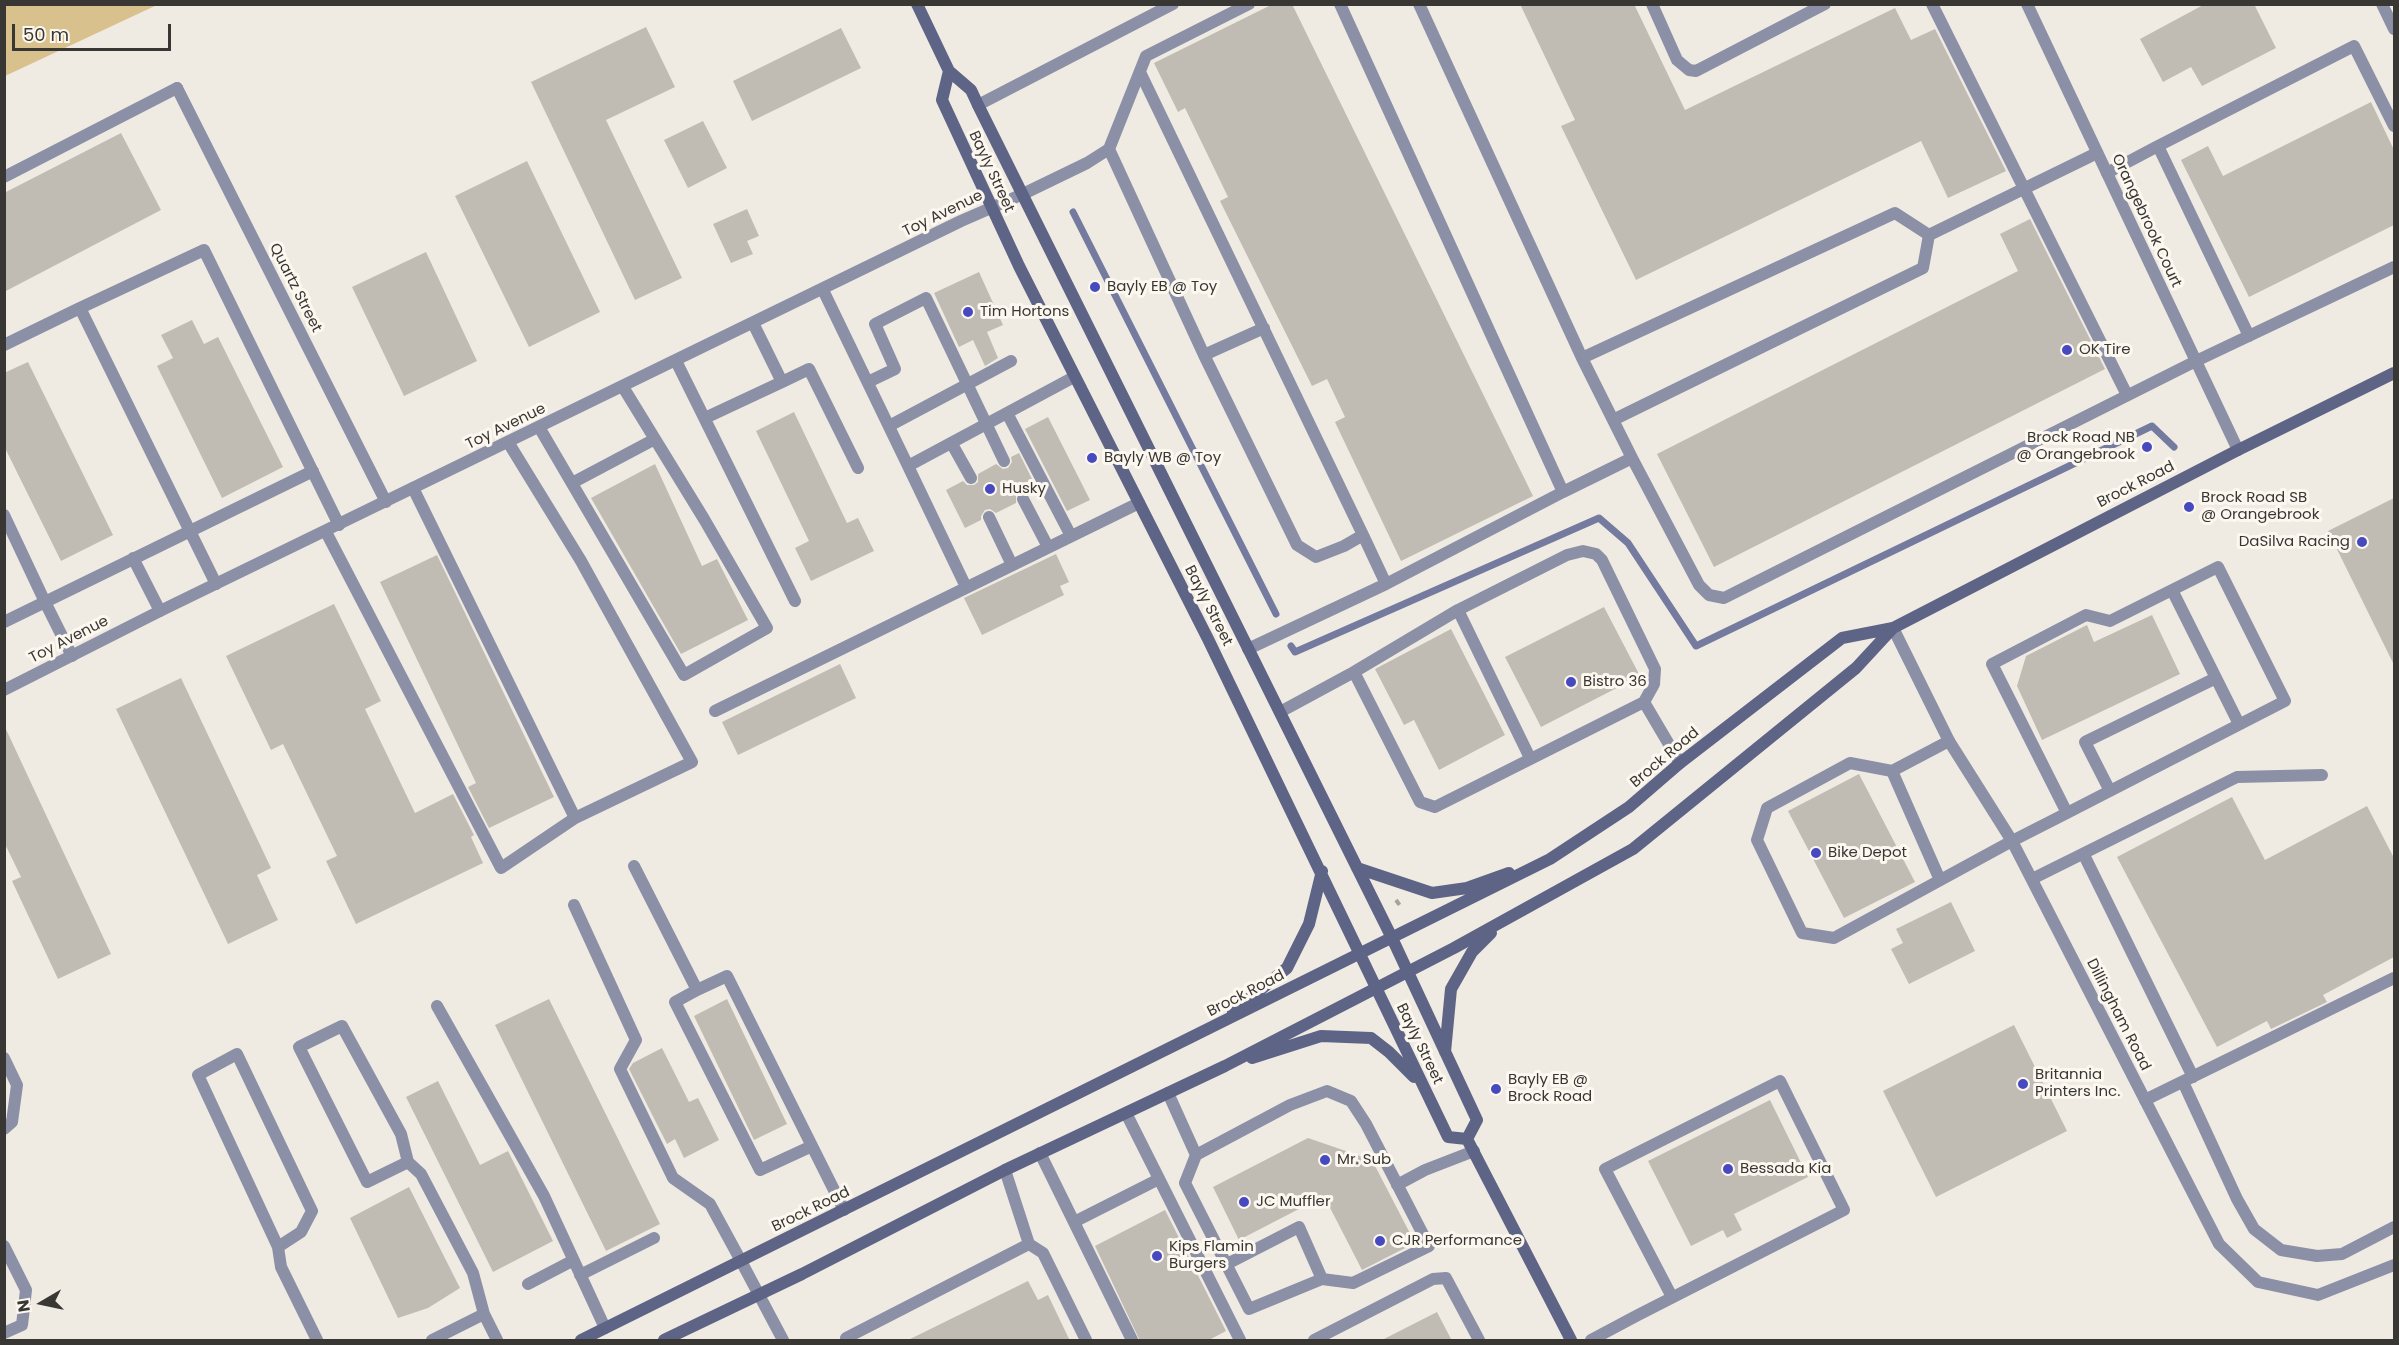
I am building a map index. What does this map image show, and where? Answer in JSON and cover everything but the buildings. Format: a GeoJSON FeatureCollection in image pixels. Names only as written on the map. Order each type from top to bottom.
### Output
{"type":"FeatureCollection","features":[{"type":"Feature","properties":{"kind":"main road","name":"Bayly Street"},"geometry":{"type":"LineString","coordinates":[[916,4],[949,71],[971,90],[1392,938],[1477,1120],[1467,1139],[1449,1137],[1422,1085],[1322,871],[991,207],[942,100],[949,71]]}},
{"type":"Feature","properties":{"kind":"main road","name":"Brock Road"},"geometry":{"type":"LineString","coordinates":[[581,1341],[1550,859],[1629,807],[1680,763],[1842,638],[1893,628],[2238,450],[2394,373]]}},
{"type":"Feature","properties":{"kind":"main road","name":"Brock Road"},"geometry":{"type":"LineString","coordinates":[[664,1341],[1005,1170],[1225,1066],[1503,922],[1633,849],[1856,668],[1893,628]]}},
{"type":"Feature","properties":{"kind":"main road"},"geometry":{"type":"LineString","coordinates":[[1357,868],[1432,893],[1467,888],[1550,859]]}},
{"type":"Feature","properties":{"kind":"main road"},"geometry":{"type":"LineString","coordinates":[[1214,1028],[1287,968],[1309,924],[1322,871]]}},
{"type":"Feature","properties":{"kind":"main road"},"geometry":{"type":"LineString","coordinates":[[1445,1053],[1451,989],[1472,952],[1503,922]]}},
{"type":"Feature","properties":{"kind":"main road"},"geometry":{"type":"LineString","coordinates":[[1225,1066],[1321,1036],[1371,1038],[1389,1052],[1422,1085]]}},
{"type":"Feature","properties":{"kind":"main road"},"geometry":{"type":"LineString","coordinates":[[1467,1139],[1571,1341]]}},
{"type":"Feature","properties":{"kind":"street"},"geometry":{"type":"LineString","coordinates":[[978,105],[1173,4]]}},
{"type":"Feature","properties":{"kind":"street"},"geometry":{"type":"LineString","coordinates":[[1249,4],[1146,56],[1109,149],[1204,355],[1297,545],[1316,557],[1344,546],[1363,535]]}},
{"type":"Feature","properties":{"kind":"street"},"geometry":{"type":"LineString","coordinates":[[1340,4],[1563,492]]}},
{"type":"Feature","properties":{"kind":"street"},"geometry":{"type":"LineString","coordinates":[[1419,4],[1582,358],[1699,585],[1709,595],[1724,598],[2127,395],[2394,267]]}},
{"type":"Feature","properties":{"kind":"street"},"geometry":{"type":"LineString","coordinates":[[1652,4],[1677,60],[1689,70],[1696,71],[1825,4]]}},
{"type":"Feature","properties":{"kind":"street"},"geometry":{"type":"LineString","coordinates":[[1932,4],[2127,395]]}},
{"type":"Feature","properties":{"kind":"street","name":"Orangebrook Court"},"geometry":{"type":"LineString","coordinates":[[2027,4],[2238,450]]}},
{"type":"Feature","properties":{"kind":"street"},"geometry":{"type":"LineString","coordinates":[[2382,4],[2394,29]]}},
{"type":"Feature","properties":{"kind":"street"},"geometry":{"type":"LineString","coordinates":[[2107,173],[2354,46],[2394,126]]}},
{"type":"Feature","properties":{"kind":"street"},"geometry":{"type":"LineString","coordinates":[[1140,72],[1386,584]]}},
{"type":"Feature","properties":{"kind":"street","name":"Quartz Street"},"geometry":{"type":"LineString","coordinates":[[4,177],[177,88],[386,502]]}},
{"type":"Feature","properties":{"kind":"street"},"geometry":{"type":"LineString","coordinates":[[2158,146],[2249,336]]}},
{"type":"Feature","properties":{"kind":"street","name":"Toy Avenue"},"geometry":{"type":"LineString","coordinates":[[4,690],[160,611],[991,207],[1087,163],[1109,149]]}},
{"type":"Feature","properties":{"kind":"street"},"geometry":{"type":"LineString","coordinates":[[1929,235],[2097,153]]}},
{"type":"Feature","properties":{"kind":"street"},"geometry":{"type":"LineString","coordinates":[[1582,358],[1895,213],[1929,235]]}},
{"type":"Feature","properties":{"kind":"street"},"geometry":{"type":"LineString","coordinates":[[1613,420],[1923,268],[1929,235]]}},
{"type":"Feature","properties":{"kind":"street"},"geometry":{"type":"LineString","coordinates":[[4,345],[204,250],[339,525]]}},
{"type":"Feature","properties":{"kind":"street"},"geometry":{"type":"LineString","coordinates":[[823,290],[966,587]]}},
{"type":"Feature","properties":{"kind":"street"},"geometry":{"type":"LineString","coordinates":[[868,382],[895,369],[874,324],[926,298],[1004,461]]}},
{"type":"Feature","properties":{"kind":"street"},"geometry":{"type":"LineString","coordinates":[[80,308],[216,584]]}},
{"type":"Feature","properties":{"kind":"street"},"geometry":{"type":"LineString","coordinates":[[753,323],[782,382]]}},
{"type":"Feature","properties":{"kind":"street"},"geometry":{"type":"LineString","coordinates":[[1204,355],[1264,328]]}},
{"type":"Feature","properties":{"kind":"street"},"geometry":{"type":"LineString","coordinates":[[676,361],[795,601]]}},
{"type":"Feature","properties":{"kind":"street"},"geometry":{"type":"LineString","coordinates":[[889,426],[1011,361]]}},
{"type":"Feature","properties":{"kind":"street"},"geometry":{"type":"LineString","coordinates":[[705,418],[808,369],[858,468]]}},
{"type":"Feature","properties":{"kind":"street"},"geometry":{"type":"LineString","coordinates":[[908,466],[1074,376]]}},
{"type":"Feature","properties":{"kind":"street"},"geometry":{"type":"LineString","coordinates":[[539,427],[684,675],[767,628],[704,519],[623,387]]}},
{"type":"Feature","properties":{"kind":"street"},"geometry":{"type":"LineString","coordinates":[[1007,413],[1071,536]]}},
{"type":"Feature","properties":{"kind":"street"},"geometry":{"type":"LineString","coordinates":[[572,483],[655,439]]}},
{"type":"Feature","properties":{"kind":"street"},"geometry":{"type":"LineString","coordinates":[[326,531],[501,868],[575,818],[692,762],[581,561],[508,442]]}},
{"type":"Feature","properties":{"kind":"street"},"geometry":{"type":"LineString","coordinates":[[952,444],[971,478]]}},
{"type":"Feature","properties":{"kind":"street"},"geometry":{"type":"LineString","coordinates":[[1248,649],[1386,584],[1632,458]]}},
{"type":"Feature","properties":{"kind":"street"},"geometry":{"type":"LineString","coordinates":[[4,622],[312,471]]}},
{"type":"Feature","properties":{"kind":"street"},"geometry":{"type":"LineString","coordinates":[[413,488],[575,818]]}},
{"type":"Feature","properties":{"kind":"street"},"geometry":{"type":"LineString","coordinates":[[1023,499],[1048,547]]}},
{"type":"Feature","properties":{"kind":"street"},"geometry":{"type":"LineString","coordinates":[[714,711],[1139,503]]}},
{"type":"Feature","properties":{"kind":"street"},"geometry":{"type":"LineString","coordinates":[[4,515],[72,656]]}},
{"type":"Feature","properties":{"kind":"street"},"geometry":{"type":"LineString","coordinates":[[989,517],[1012,565]]}},
{"type":"Feature","properties":{"kind":"street"},"geometry":{"type":"LineString","coordinates":[[1280,712],[1354,672],[1458,610],[1567,555],[1583,551],[1596,554],[1602,560],[1655,669],[1654,684],[1644,702],[1435,807],[1426,806],[1420,802],[1354,672]]}},
{"type":"Feature","properties":{"kind":"street"},"geometry":{"type":"LineString","coordinates":[[133,558],[160,611]]}},
{"type":"Feature","properties":{"kind":"street"},"geometry":{"type":"LineString","coordinates":[[1949,741],[1892,771],[1850,763],[1767,808],[1757,840],[1802,933],[1834,938],[2012,841],[2067,813],[2110,791],[2239,724],[2285,701],[2218,567],[2110,621],[2086,615],[1992,664],[2067,813]]}},
{"type":"Feature","properties":{"kind":"street"},"geometry":{"type":"LineString","coordinates":[[2172,590],[2239,724]]}},
{"type":"Feature","properties":{"kind":"street"},"geometry":{"type":"LineString","coordinates":[[1458,610],[1530,758]]}},
{"type":"Feature","properties":{"kind":"street","name":"Dillingham Road"},"geometry":{"type":"LineString","coordinates":[[1893,628],[1949,741],[2012,841],[2219,1244],[2258,1282],[2318,1295],[2394,1265]]}},
{"type":"Feature","properties":{"kind":"street"},"geometry":{"type":"LineString","coordinates":[[2110,791],[2085,742],[2216,678]]}},
{"type":"Feature","properties":{"kind":"street"},"geometry":{"type":"LineString","coordinates":[[1644,702],[1680,763]]}},
{"type":"Feature","properties":{"kind":"street"},"geometry":{"type":"LineString","coordinates":[[1892,771],[1940,880]]}},
{"type":"Feature","properties":{"kind":"street"},"geometry":{"type":"LineString","coordinates":[[2032,879],[2237,777],[2322,775]]}},
{"type":"Feature","properties":{"kind":"street"},"geometry":{"type":"LineString","coordinates":[[2084,855],[2188,1079],[2234,1192],[2254,1229],[2281,1250],[2317,1256],[2342,1254],[2394,1227]]}},
{"type":"Feature","properties":{"kind":"street"},"geometry":{"type":"LineString","coordinates":[[634,866],[697,990]]}},
{"type":"Feature","properties":{"kind":"street"},"geometry":{"type":"LineString","coordinates":[[574,905],[636,1040],[620,1069],[673,1178],[710,1204],[783,1341]]}},
{"type":"Feature","properties":{"kind":"street"},"geometry":{"type":"LineString","coordinates":[[812,1146],[760,1170],[675,1002],[727,976],[812,1146],[844,1210]]}},
{"type":"Feature","properties":{"kind":"street"},"geometry":{"type":"LineString","coordinates":[[2145,1100],[2394,978]]}},
{"type":"Feature","properties":{"kind":"street"},"geometry":{"type":"LineString","coordinates":[[437,1006],[544,1196],[572,1261],[605,1328]]}},
{"type":"Feature","properties":{"kind":"street"},"geometry":{"type":"LineString","coordinates":[[408,1162],[367,1182],[299,1047],[342,1026],[401,1134],[408,1162],[421,1174],[473,1273],[484,1314],[497,1341]]}},
{"type":"Feature","properties":{"kind":"street"},"geometry":{"type":"LineString","coordinates":[[278,1247],[301,1232],[312,1211],[237,1054],[198,1075],[278,1247],[282,1267],[317,1341]]}},
{"type":"Feature","properties":{"kind":"street"},"geometry":{"type":"LineString","coordinates":[[4,1058],[17,1085],[12,1122],[4,1129]]}},
{"type":"Feature","properties":{"kind":"street"},"geometry":{"type":"LineString","coordinates":[[1591,1341],[1672,1297],[1844,1210],[1780,1081],[1605,1168],[1672,1297]]}},
{"type":"Feature","properties":{"kind":"street"},"geometry":{"type":"LineString","coordinates":[[1327,1091],[1351,1101],[1366,1124],[1397,1185],[1429,1246],[1353,1283],[1322,1279],[1250,1309],[1185,1183],[1196,1155],[1290,1105],[1327,1091]]}},
{"type":"Feature","properties":{"kind":"street"},"geometry":{"type":"LineString","coordinates":[[1168,1093],[1196,1155]]}},
{"type":"Feature","properties":{"kind":"street"},"geometry":{"type":"LineString","coordinates":[[1126,1113],[1240,1341]]}},
{"type":"Feature","properties":{"kind":"street"},"geometry":{"type":"LineString","coordinates":[[1397,1185],[1425,1170],[1474,1151]]}},
{"type":"Feature","properties":{"kind":"street"},"geometry":{"type":"LineString","coordinates":[[1040,1153],[1132,1341]]}},
{"type":"Feature","properties":{"kind":"street"},"geometry":{"type":"LineString","coordinates":[[1005,1170],[1029,1244],[1043,1253],[1086,1341]]}},
{"type":"Feature","properties":{"kind":"street"},"geometry":{"type":"LineString","coordinates":[[1074,1222],[1158,1179]]}},
{"type":"Feature","properties":{"kind":"street"},"geometry":{"type":"LineString","coordinates":[[1227,1264],[1299,1227],[1322,1279]]}},
{"type":"Feature","properties":{"kind":"street"},"geometry":{"type":"LineString","coordinates":[[580,1275],[654,1238]]}},
{"type":"Feature","properties":{"kind":"street"},"geometry":{"type":"LineString","coordinates":[[847,1341],[846,1338],[1029,1244]]}},
{"type":"Feature","properties":{"kind":"street"},"geometry":{"type":"LineString","coordinates":[[4,1246],[26,1290],[22,1325],[4,1333]]}},
{"type":"Feature","properties":{"kind":"street"},"geometry":{"type":"LineString","coordinates":[[528,1284],[572,1261]]}},
{"type":"Feature","properties":{"kind":"street"},"geometry":{"type":"LineString","coordinates":[[1314,1341],[1433,1279],[1446,1278],[1479,1341]]}},
{"type":"Feature","properties":{"kind":"street"},"geometry":{"type":"LineString","coordinates":[[432,1341],[484,1314]]}},
{"type":"Feature","properties":{"kind":"path"},"geometry":{"type":"LineString","coordinates":[[1389,903],[1397,900],[1401,907]]}},
{"type":"Feature","properties":{"kind":"shaded area"},"geometry":{"type":"Polygon","coordinates":[[[5,4],[157,4],[157,5],[5,76],[5,4]]]}},
{"type":"Feature","properties":{"kind":"waterway"},"geometry":{"type":"LineString","coordinates":[[1073,212],[1276,614]]}},
{"type":"Feature","properties":{"kind":"waterway"},"geometry":{"type":"LineString","coordinates":[[1291,646],[1295,652],[1599,518],[1628,543],[1696,646],[2152,426],[2174,447]]}},
{"type":"Feature","properties":{"kind":"place","name":"Bayly EB @ Toy"},"geometry":{"type":"Point","coordinates":[1095,287]}},
{"type":"Feature","properties":{"kind":"place","name":"Tim Hortons"},"geometry":{"type":"Point","coordinates":[968,312]}},
{"type":"Feature","properties":{"kind":"place","name":"OK Tire"},"geometry":{"type":"Point","coordinates":[2067,350]}},
{"type":"Feature","properties":{"kind":"place","name":"Brock Road NB @ Orangebrook"},"geometry":{"type":"Point","coordinates":[2147,447]}},
{"type":"Feature","properties":{"kind":"place","name":"Bayly WB @ Toy"},"geometry":{"type":"Point","coordinates":[1092,458]}},
{"type":"Feature","properties":{"kind":"place","name":"Husky"},"geometry":{"type":"Point","coordinates":[990,489]}},
{"type":"Feature","properties":{"kind":"place","name":"Brock Road SB @ Orangebrook"},"geometry":{"type":"Point","coordinates":[2189,507]}},
{"type":"Feature","properties":{"kind":"place","name":"DaSilva Racing"},"geometry":{"type":"Point","coordinates":[2362,542]}},
{"type":"Feature","properties":{"kind":"place","name":"Bistro 36"},"geometry":{"type":"Point","coordinates":[1571,682]}},
{"type":"Feature","properties":{"kind":"place","name":"Bike Depot"},"geometry":{"type":"Point","coordinates":[1816,853]}},
{"type":"Feature","properties":{"kind":"place","name":"Britannia Printers Inc."},"geometry":{"type":"Point","coordinates":[2023,1084]}},
{"type":"Feature","properties":{"kind":"place","name":"Bayly EB @ Brock Road"},"geometry":{"type":"Point","coordinates":[1496,1089]}},
{"type":"Feature","properties":{"kind":"place","name":"Mr. Sub"},"geometry":{"type":"Point","coordinates":[1325,1160]}},
{"type":"Feature","properties":{"kind":"place","name":"Bessada Kia"},"geometry":{"type":"Point","coordinates":[1728,1169]}},
{"type":"Feature","properties":{"kind":"place","name":"JC Muffler"},"geometry":{"type":"Point","coordinates":[1244,1202]}},
{"type":"Feature","properties":{"kind":"place","name":"CJR Performance"},"geometry":{"type":"Point","coordinates":[1380,1241]}},
{"type":"Feature","properties":{"kind":"place","name":"Kips Flamin Burgers"},"geometry":{"type":"Point","coordinates":[1157,1256]}}]}
